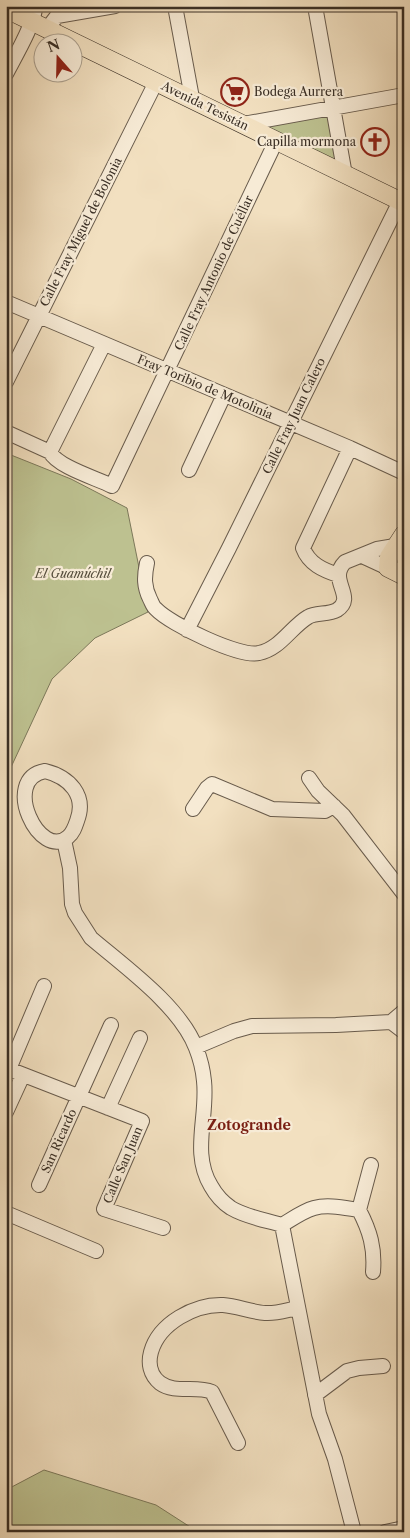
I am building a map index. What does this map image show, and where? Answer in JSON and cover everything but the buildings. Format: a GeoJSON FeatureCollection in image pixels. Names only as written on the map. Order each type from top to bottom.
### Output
{"type":"FeatureCollection","features":[{"type":"Feature","properties":{"kind":"main road","name":"Avenida Tesistán"},"geometry":{"type":"LineString","coordinates":[[6,9],[38,19],[156,82],[402,202]]}},
{"type":"Feature","properties":{"kind":"main road"},"geometry":{"type":"LineString","coordinates":[[396,572],[389,557],[401,543]]}},
{"type":"Feature","properties":{"kind":"street"},"geometry":{"type":"LineString","coordinates":[[6,74],[38,19],[115,6]]}},
{"type":"Feature","properties":{"kind":"street"},"geometry":{"type":"LineString","coordinates":[[175,6],[192,98]]}},
{"type":"Feature","properties":{"kind":"street"},"geometry":{"type":"LineString","coordinates":[[315,6],[345,175]]}},
{"type":"Feature","properties":{"kind":"street","name":"Calle Fray Miguel de Bolonia"},"geometry":{"type":"LineString","coordinates":[[6,382],[156,82]]}},
{"type":"Feature","properties":{"kind":"street"},"geometry":{"type":"LineString","coordinates":[[243,124],[404,95]]}},
{"type":"Feature","properties":{"kind":"street","name":"Calle Fray Antonio de Cuéllar"},"geometry":{"type":"LineString","coordinates":[[50,452],[53,458],[112,486],[276,141]]}},
{"type":"Feature","properties":{"kind":"street","name":"Calle Fray Juan Calero"},"geometry":{"type":"LineString","coordinates":[[187,630],[402,202]]}},
{"type":"Feature","properties":{"kind":"street","name":"Fray Toribio de Motolinía"},"geometry":{"type":"LineString","coordinates":[[6,302],[350,448],[404,473]]}},
{"type":"Feature","properties":{"kind":"street"},"geometry":{"type":"LineString","coordinates":[[6,432],[50,452],[104,344]]}},
{"type":"Feature","properties":{"kind":"street"},"geometry":{"type":"LineString","coordinates":[[189,470],[224,395]]}},
{"type":"Feature","properties":{"kind":"street"},"geometry":{"type":"LineString","coordinates":[[338,575],[325,571],[311,562],[303,548],[350,448]]}},
{"type":"Feature","properties":{"kind":"street"},"geometry":{"type":"LineString","coordinates":[[146,563],[144,588],[155,609],[187,630],[248,654],[260,653],[281,641],[314,615],[323,615],[337,610],[343,603],[344,595],[338,575],[341,566],[345,562],[377,549],[401,543]]}},
{"type":"Feature","properties":{"kind":"street"},"geometry":{"type":"LineString","coordinates":[[362,556],[396,572]]}},
{"type":"Feature","properties":{"kind":"street"},"geometry":{"type":"LineString","coordinates":[[45,771],[63,777],[77,792],[80,814],[71,834],[64,840],[49,841],[40,836],[25,818],[21,807],[20,789],[25,780],[35,772],[45,771]]}},
{"type":"Feature","properties":{"kind":"street"},"geometry":{"type":"LineString","coordinates":[[309,778],[318,791],[334,806],[404,894]]}},
{"type":"Feature","properties":{"kind":"street"},"geometry":{"type":"LineString","coordinates":[[193,809],[207,788],[212,784],[272,809],[325,811],[334,806]]}},
{"type":"Feature","properties":{"kind":"street"},"geometry":{"type":"LineString","coordinates":[[64,840],[70,868],[71,897],[83,926],[91,938],[159,998],[185,1028],[196,1047],[204,1081],[201,1160],[204,1174],[219,1198],[231,1208],[256,1218],[282,1225],[317,1207],[328,1206],[359,1210]]}},
{"type":"Feature","properties":{"kind":"street"},"geometry":{"type":"LineString","coordinates":[[44,986],[8,1069],[108,1108],[140,1038]]}},
{"type":"Feature","properties":{"kind":"street"},"geometry":{"type":"LineString","coordinates":[[196,1047],[234,1031],[252,1026],[391,1022],[404,1011]]}},
{"type":"Feature","properties":{"kind":"street"},"geometry":{"type":"LineString","coordinates":[[391,1022],[404,1032]]}},
{"type":"Feature","properties":{"kind":"street","name":"San Ricardo"},"geometry":{"type":"LineString","coordinates":[[39,1185],[111,1025]]}},
{"type":"Feature","properties":{"kind":"street"},"geometry":{"type":"LineString","coordinates":[[6,1112],[23,1075]]}},
{"type":"Feature","properties":{"kind":"street","name":"Calle San Juan"},"geometry":{"type":"LineString","coordinates":[[108,1108],[142,1121],[104,1209],[163,1228]]}},
{"type":"Feature","properties":{"kind":"street"},"geometry":{"type":"LineString","coordinates":[[371,1165],[359,1210],[368,1226],[372,1240],[373,1272]]}},
{"type":"Feature","properties":{"kind":"street"},"geometry":{"type":"LineString","coordinates":[[6,1213],[96,1252]]}},
{"type":"Feature","properties":{"kind":"street"},"geometry":{"type":"LineString","coordinates":[[282,1225],[319,1414],[335,1459],[354,1532]]}},
{"type":"Feature","properties":{"kind":"street"},"geometry":{"type":"LineString","coordinates":[[238,1443],[212,1392],[204,1388],[172,1388],[160,1383],[152,1374],[149,1360],[153,1345],[176,1320],[190,1312],[207,1306],[225,1305],[269,1313],[298,1308]]}},
{"type":"Feature","properties":{"kind":"street"},"geometry":{"type":"LineString","coordinates":[[315,1395],[347,1371],[382,1366]]}},
{"type":"Feature","properties":{"kind":"street"},"geometry":{"type":"LineString","coordinates":[[385,1532],[404,1528]]}},
{"type":"Feature","properties":{"kind":"green space"},"geometry":{"type":"Polygon","coordinates":[[[331,111],[341,167],[261,125],[331,111]]]}},
{"type":"Feature","properties":{"kind":"green space","name":"El Guamúchil"},"geometry":{"type":"Polygon","coordinates":[[[6,453],[71,479],[127,508],[148,612],[95,638],[52,679],[6,778],[6,453]]]}},
{"type":"Feature","properties":{"kind":"green space"},"geometry":{"type":"Polygon","coordinates":[[[44,1470],[156,1505],[198,1532],[6,1532],[6,1490],[44,1470]]]}},
{"type":"Feature","properties":{"kind":"place","name":"Bodega Aurrera"},"geometry":{"type":"Point","coordinates":[235,92]}},
{"type":"Feature","properties":{"kind":"place","name":"Capilla mormona"},"geometry":{"type":"Point","coordinates":[375,142]}},
{"type":"Feature","properties":{"kind":"district","name":"Zotogrande"},"geometry":{"type":"Point","coordinates":[249,1125]}}]}
